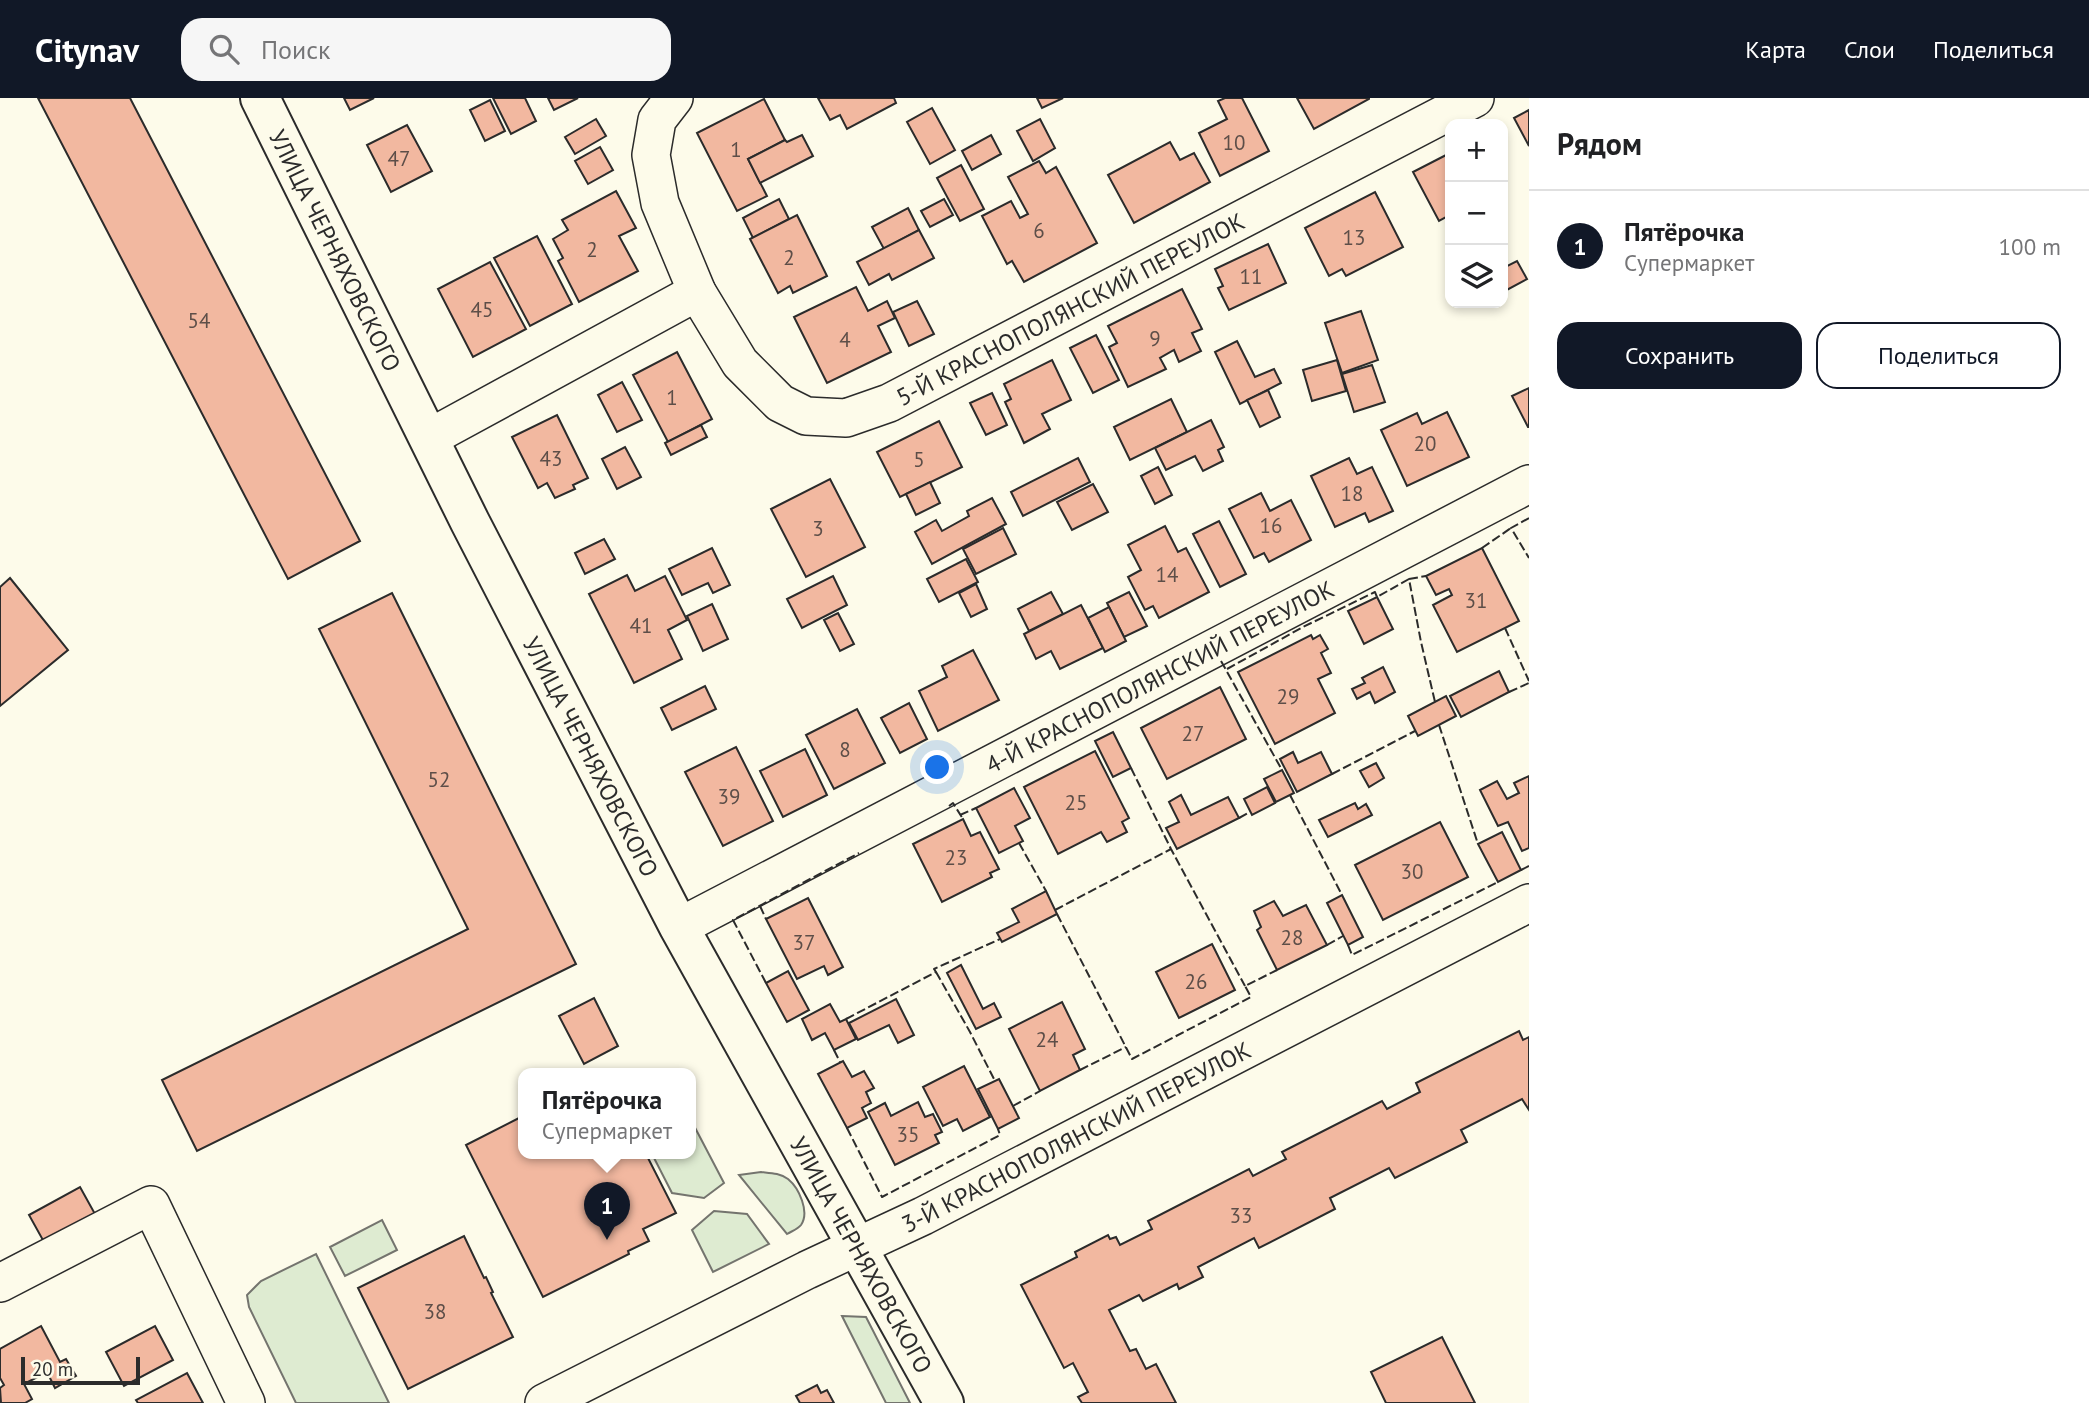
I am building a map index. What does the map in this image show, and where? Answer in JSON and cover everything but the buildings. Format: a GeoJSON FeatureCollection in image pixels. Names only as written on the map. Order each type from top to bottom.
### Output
{"type":"FeatureCollection","features":[{"type":"Feature","properties":{"kind":"main road","name":"УЛИЦА ЧЕРНЯХОВСКОГО"},"geometry":{"type":"LineString","coordinates":[[260,98],[470,522],[679,926],[944,1403]]}},
{"type":"Feature","properties":{"kind":"street","name":"5-Й КРАСНОПОЛЯНСКИЙ ПЕРЕУЛОК"},"geometry":{"type":"LineString","coordinates":[[674,98],[657,120],[651,155],[660,203],[697,292],[740,363],[780,404],[806,416],[846,418],[889,403],[1475,98]]}},
{"type":"Feature","properties":{"kind":"street"},"geometry":{"type":"LineString","coordinates":[[429,438],[697,292]]}},
{"type":"Feature","properties":{"kind":"street","name":"4-Й КРАСНОПОЛЯНСКИЙ ПЕРЕУЛОК"},"geometry":{"type":"LineString","coordinates":[[679,926],[1529,484]]}},
{"type":"Feature","properties":{"kind":"street","name":"3-Й КРАСНОПОЛЯНСКИЙ ПЕРЕУЛОК"},"geometry":{"type":"LineString","coordinates":[[544,1403],[923,1216],[1529,903]]}},
{"type":"Feature","properties":{"kind":"street"},"geometry":{"type":"LineString","coordinates":[[0,1283],[151,1205],[247,1403]]}},
{"type":"Feature","properties":{"kind":"green space"},"geometry":{"type":"Polygon","coordinates":[[[696,1130],[724,1183],[704,1198],[672,1193],[655,1159],[696,1159],[696,1130]]]}},
{"type":"Feature","properties":{"kind":"green space"},"geometry":{"type":"Polygon","coordinates":[[[761,1172],[785,1177],[799,1194],[804,1207],[803,1220],[800,1226],[787,1234],[739,1175],[761,1172]]]}},
{"type":"Feature","properties":{"kind":"green space"},"geometry":{"type":"Polygon","coordinates":[[[714,1211],[747,1214],[769,1244],[713,1272],[692,1230],[714,1211]]]}},
{"type":"Feature","properties":{"kind":"green space"},"geometry":{"type":"Polygon","coordinates":[[[382,1220],[397,1250],[345,1276],[330,1247],[382,1220]]]}},
{"type":"Feature","properties":{"kind":"green space"},"geometry":{"type":"Polygon","coordinates":[[[316,1254],[389,1403],[296,1403],[249,1307],[247,1295],[261,1281],[316,1254]]]}},
{"type":"Feature","properties":{"kind":"green space"},"geometry":{"type":"Polygon","coordinates":[[[842,1316],[866,1317],[910,1403],[886,1403],[842,1316]]]}},
{"type":"Feature","properties":{"kind":"fence"},"geometry":{"type":"LineString","coordinates":[[1529,518],[1511,528],[1529,558]]}},
{"type":"Feature","properties":{"kind":"fence"},"geometry":{"type":"LineString","coordinates":[[1482,548],[1511,528]]}},
{"type":"Feature","properties":{"kind":"fence"},"geometry":{"type":"LineString","coordinates":[[1409,579],[1426,576]]}},
{"type":"Feature","properties":{"kind":"fence"},"geometry":{"type":"LineString","coordinates":[[1227,669],[1303,627],[1375,592],[1377,597],[1409,579],[1435,702]]}},
{"type":"Feature","properties":{"kind":"fence"},"geometry":{"type":"LineString","coordinates":[[1505,628],[1529,681]]}},
{"type":"Feature","properties":{"kind":"fence"},"geometry":{"type":"LineString","coordinates":[[1221,661],[1282,770]]}},
{"type":"Feature","properties":{"kind":"fence"},"geometry":{"type":"LineString","coordinates":[[1509,692],[1529,683]]}},
{"type":"Feature","properties":{"kind":"fence"},"geometry":{"type":"LineString","coordinates":[[1439,725],[1478,844]]}},
{"type":"Feature","properties":{"kind":"fence"},"geometry":{"type":"LineString","coordinates":[[1332,774],[1415,731]]}},
{"type":"Feature","properties":{"kind":"fence"},"geometry":{"type":"LineString","coordinates":[[1131,768],[1245,986]]}},
{"type":"Feature","properties":{"kind":"fence"},"geometry":{"type":"LineString","coordinates":[[1290,795],[1342,895]]}},
{"type":"Feature","properties":{"kind":"fence"},"geometry":{"type":"LineString","coordinates":[[949,806],[953,803],[963,819]]}},
{"type":"Feature","properties":{"kind":"fence"},"geometry":{"type":"LineString","coordinates":[[960,815],[976,808]]}},
{"type":"Feature","properties":{"kind":"fence"},"geometry":{"type":"LineString","coordinates":[[1239,818],[1250,812]]}},
{"type":"Feature","properties":{"kind":"fence"},"geometry":{"type":"LineString","coordinates":[[1019,843],[1046,891]]}},
{"type":"Feature","properties":{"kind":"fence"},"geometry":{"type":"LineString","coordinates":[[1055,910],[1171,849]]}},
{"type":"Feature","properties":{"kind":"fence"},"geometry":{"type":"LineString","coordinates":[[766,983],[733,920],[859,853]]}},
{"type":"Feature","properties":{"kind":"fence"},"geometry":{"type":"LineString","coordinates":[[1521,870],[1529,866]]}},
{"type":"Feature","properties":{"kind":"fence"},"geometry":{"type":"LineString","coordinates":[[1348,945],[1352,955],[1498,882]]}},
{"type":"Feature","properties":{"kind":"fence"},"geometry":{"type":"LineString","coordinates":[[760,906],[766,919]]}},
{"type":"Feature","properties":{"kind":"fence"},"geometry":{"type":"LineString","coordinates":[[1057,914],[1132,1059],[1251,997],[1245,986],[1277,970]]}},
{"type":"Feature","properties":{"kind":"fence"},"geometry":{"type":"LineString","coordinates":[[1327,945],[1343,936]]}},
{"type":"Feature","properties":{"kind":"fence"},"geometry":{"type":"LineString","coordinates":[[846,1019],[936,972],[934,969],[1000,939]]}},
{"type":"Feature","properties":{"kind":"fence"},"geometry":{"type":"LineString","coordinates":[[936,972],[995,1081]]}},
{"type":"Feature","properties":{"kind":"fence"},"geometry":{"type":"LineString","coordinates":[[1080,1070],[1126,1047]]}},
{"type":"Feature","properties":{"kind":"fence"},"geometry":{"type":"LineString","coordinates":[[834,1050],[840,1062]]}},
{"type":"Feature","properties":{"kind":"fence"},"geometry":{"type":"LineString","coordinates":[[1013,1106],[1040,1091]]}},
{"type":"Feature","properties":{"kind":"fence"},"geometry":{"type":"LineString","coordinates":[[847,1128],[882,1197],[1000,1135],[998,1129]]}},
{"type":"Feature","properties":{"kind":"place","name":"Пятёрочка"},"geometry":{"type":"Point","coordinates":[607,1240]}}]}
